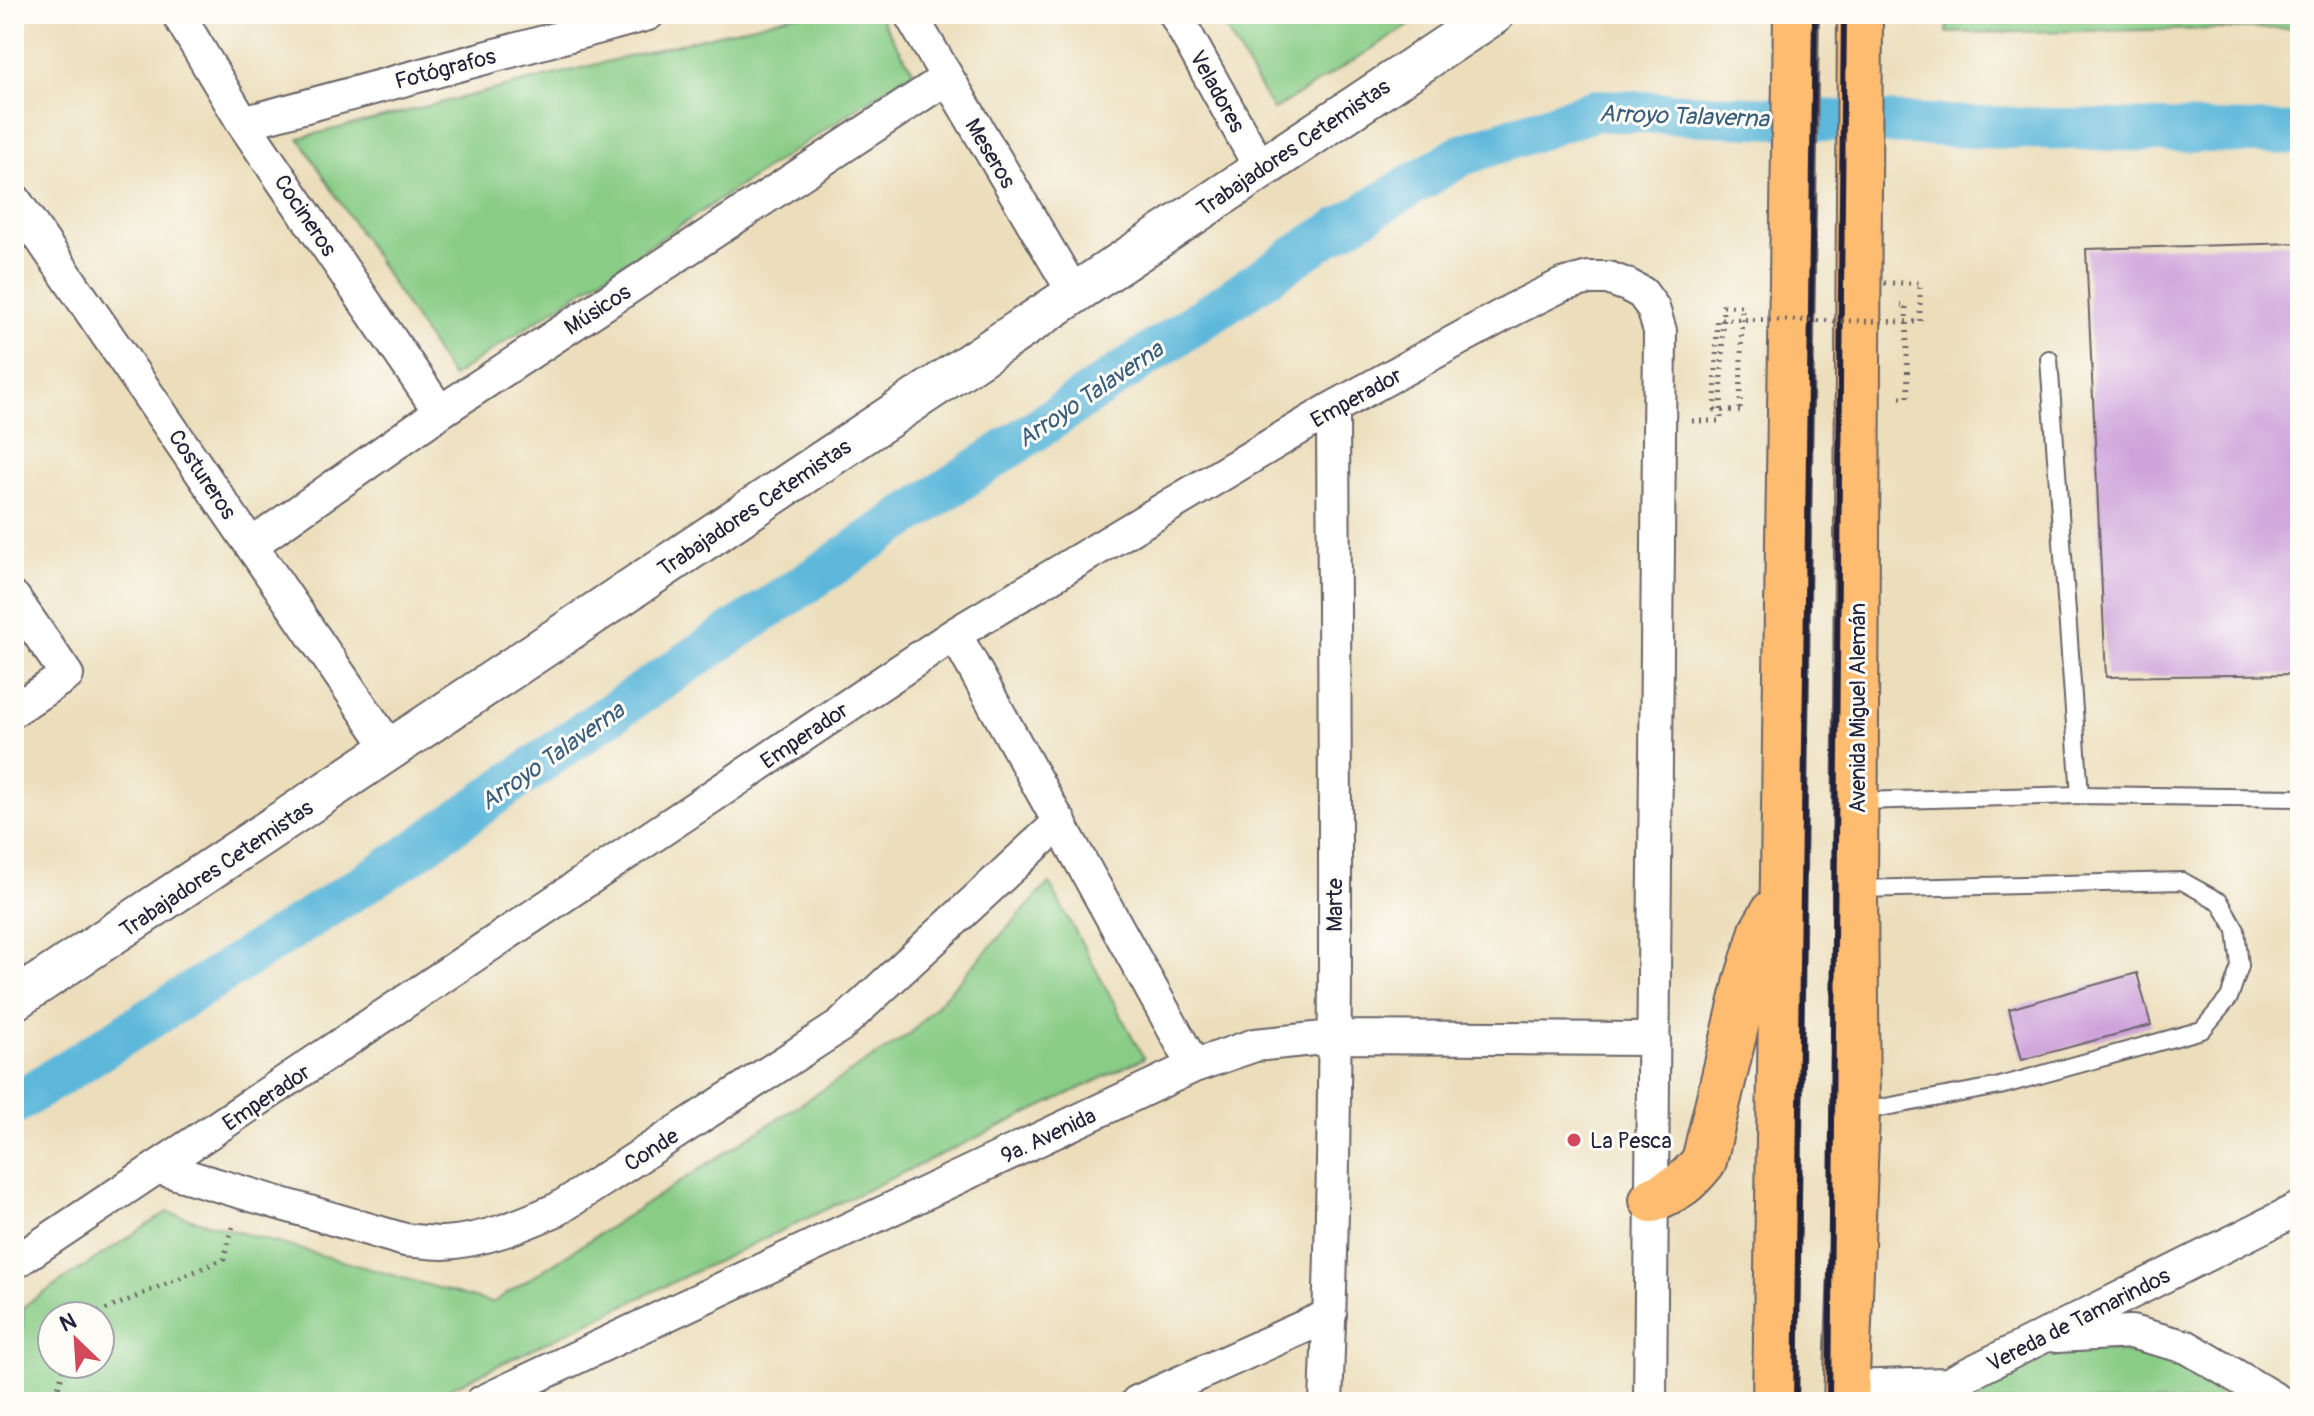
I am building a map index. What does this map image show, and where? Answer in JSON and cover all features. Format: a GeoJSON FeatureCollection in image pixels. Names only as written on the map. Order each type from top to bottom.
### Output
{"type":"FeatureCollection","features":[{"type":"Feature","properties":{"kind":"highway","name":"Avenida Miguel Alemán"},"geometry":{"type":"LineString","coordinates":[[1846,1394],[1857,1112],[1856,801],[1872,288],[1860,22]]}},
{"type":"Feature","properties":{"kind":"highway"},"geometry":{"type":"LineString","coordinates":[[1775,1402],[1796,23]]}},
{"type":"Feature","properties":{"kind":"highway"},"geometry":{"type":"LineString","coordinates":[[1652,1200],[1681,1187],[1704,1161],[1754,955],[1762,931],[1783,896]]}},
{"type":"Feature","properties":{"kind":"street","name":"Cocineros"},"geometry":{"type":"LineString","coordinates":[[178,14],[243,123],[440,412]]}},
{"type":"Feature","properties":{"kind":"street","name":"Fotógrafos"},"geometry":{"type":"LineString","coordinates":[[243,123],[648,14]]}},
{"type":"Feature","properties":{"kind":"street","name":"Meseros"},"geometry":{"type":"LineString","coordinates":[[910,14],[1074,293]]}},
{"type":"Feature","properties":{"kind":"street","name":"Veladores"},"geometry":{"type":"LineString","coordinates":[[1175,14],[1261,169]]}},
{"type":"Feature","properties":{"kind":"street","name":"Trabajadores Cetemistas"},"geometry":{"type":"LineString","coordinates":[[14,1000],[1494,14]]}},
{"type":"Feature","properties":{"kind":"street","name":"Músicos"},"geometry":{"type":"LineString","coordinates":[[251,545],[440,412],[947,78]]}},
{"type":"Feature","properties":{"kind":"street","name":"Costureros"},"geometry":{"type":"LineString","coordinates":[[14,199],[392,751]]}},
{"type":"Feature","properties":{"kind":"street","name":"Emperador"},"geometry":{"type":"LineString","coordinates":[[14,1263],[955,634],[1333,408],[1514,309],[1562,285],[1589,278],[1608,278],[1642,293],[1653,308],[1660,331],[1659,421]]}},
{"type":"Feature","properties":{"kind":"street","name":"Marte"},"geometry":{"type":"LineString","coordinates":[[1326,1402],[1334,1037],[1333,408]]}},
{"type":"Feature","properties":{"kind":"street"},"geometry":{"type":"LineString","coordinates":[[1650,1402],[1659,421]]}},
{"type":"Feature","properties":{"kind":"street"},"geometry":{"type":"LineString","coordinates":[[14,598],[67,675],[14,710]]}},
{"type":"Feature","properties":{"kind":"street"},"geometry":{"type":"LineString","coordinates":[[955,634],[1194,1066]]}},
{"type":"Feature","properties":{"kind":"street","name":"Conde"},"geometry":{"type":"LineString","coordinates":[[159,1168],[405,1240],[443,1243],[516,1227],[558,1209],[840,1026],[1060,822]]}},
{"type":"Feature","properties":{"kind":"street","name":"9a. Avenida"},"geometry":{"type":"LineString","coordinates":[[482,1402],[1194,1066],[1255,1045],[1334,1037],[1654,1039]]}},
{"type":"Feature","properties":{"kind":"street","name":"Vereda de Tamarindos"},"geometry":{"type":"LineString","coordinates":[[1846,1394],[1948,1393],[2042,1337],[2300,1208]]}},
{"type":"Feature","properties":{"kind":"street"},"geometry":{"type":"LineString","coordinates":[[1137,1402],[1330,1315]]}},
{"type":"Feature","properties":{"kind":"street"},"geometry":{"type":"LineString","coordinates":[[2042,1337],[2131,1332],[2187,1347],[2280,1402]]}},
{"type":"Feature","properties":{"kind":"lane"},"geometry":{"type":"LineString","coordinates":[[2049,359],[2080,795]]}},
{"type":"Feature","properties":{"kind":"lane"},"geometry":{"type":"LineString","coordinates":[[1856,801],[2080,795],[2300,798]]}},
{"type":"Feature","properties":{"kind":"lane"},"geometry":{"type":"LineString","coordinates":[[1855,889],[2182,881],[2220,902],[2236,930],[2240,966],[2229,998],[2202,1030],[2000,1086],[1857,1112]]}},
{"type":"Feature","properties":{"kind":"path"},"geometry":{"type":"LineString","coordinates":[[1659,421],[1721,421],[1723,306],[1742,306],[1740,411],[1715,410],[1717,319],[1920,322],[1920,283],[1872,288]]}},
{"type":"Feature","properties":{"kind":"path"},"geometry":{"type":"LineString","coordinates":[[116,1305],[224,1259],[243,1194]]}},
{"type":"Feature","properties":{"kind":"path"},"geometry":{"type":"LineString","coordinates":[[54,1402],[60,1380]]}},
{"type":"Feature","properties":{"kind":"green space"},"geometry":{"type":"Polygon","coordinates":[[[799,14],[878,14],[913,71],[452,377],[299,138],[799,14]]]}},
{"type":"Feature","properties":{"kind":"green space"},"geometry":{"type":"Polygon","coordinates":[[[1217,14],[1428,14],[1273,110],[1217,14]]]}},
{"type":"Feature","properties":{"kind":"green space"},"geometry":{"type":"Polygon","coordinates":[[[1947,14],[2300,14],[2300,28],[1947,33],[1947,14]]]}},
{"type":"Feature","properties":{"kind":"green space"},"geometry":{"type":"Polygon","coordinates":[[[1049,883],[1144,1058],[421,1402],[16,1402],[24,1306],[167,1212],[492,1303],[911,1033],[1049,883]]]}},
{"type":"Feature","properties":{"kind":"green space"},"geometry":{"type":"Polygon","coordinates":[[[2079,1348],[2140,1354],[2177,1365],[2210,1386],[2226,1402],[1975,1402],[1975,1395],[2012,1372],[2037,1360],[2079,1348]]]}},
{"type":"Feature","properties":{"kind":"building"},"geometry":{"type":"Polygon","coordinates":[[[2300,243],[2300,674],[2106,677],[2086,249],[2300,243]]]}},
{"type":"Feature","properties":{"kind":"building"},"geometry":{"type":"Polygon","coordinates":[[[2137,973],[2151,1025],[2022,1060],[2009,1009],[2137,973]]]}},
{"type":"Feature","properties":{"kind":"waterway","name":"Arroyo Talaverna"},"geometry":{"type":"LineString","coordinates":[[14,1104],[405,858],[598,722],[1317,242],[1462,155],[1595,110],[1974,127],[2300,134]]}},
{"type":"Feature","properties":{"kind":"railway"},"geometry":{"type":"LineString","coordinates":[[1796,1402],[1815,14]]}},
{"type":"Feature","properties":{"kind":"railway"},"geometry":{"type":"LineString","coordinates":[[1829,1402],[1844,14]]}},
{"type":"Feature","properties":{"kind":"place","name":"La Pesca"},"geometry":{"type":"Point","coordinates":[1574,1140]}}]}
